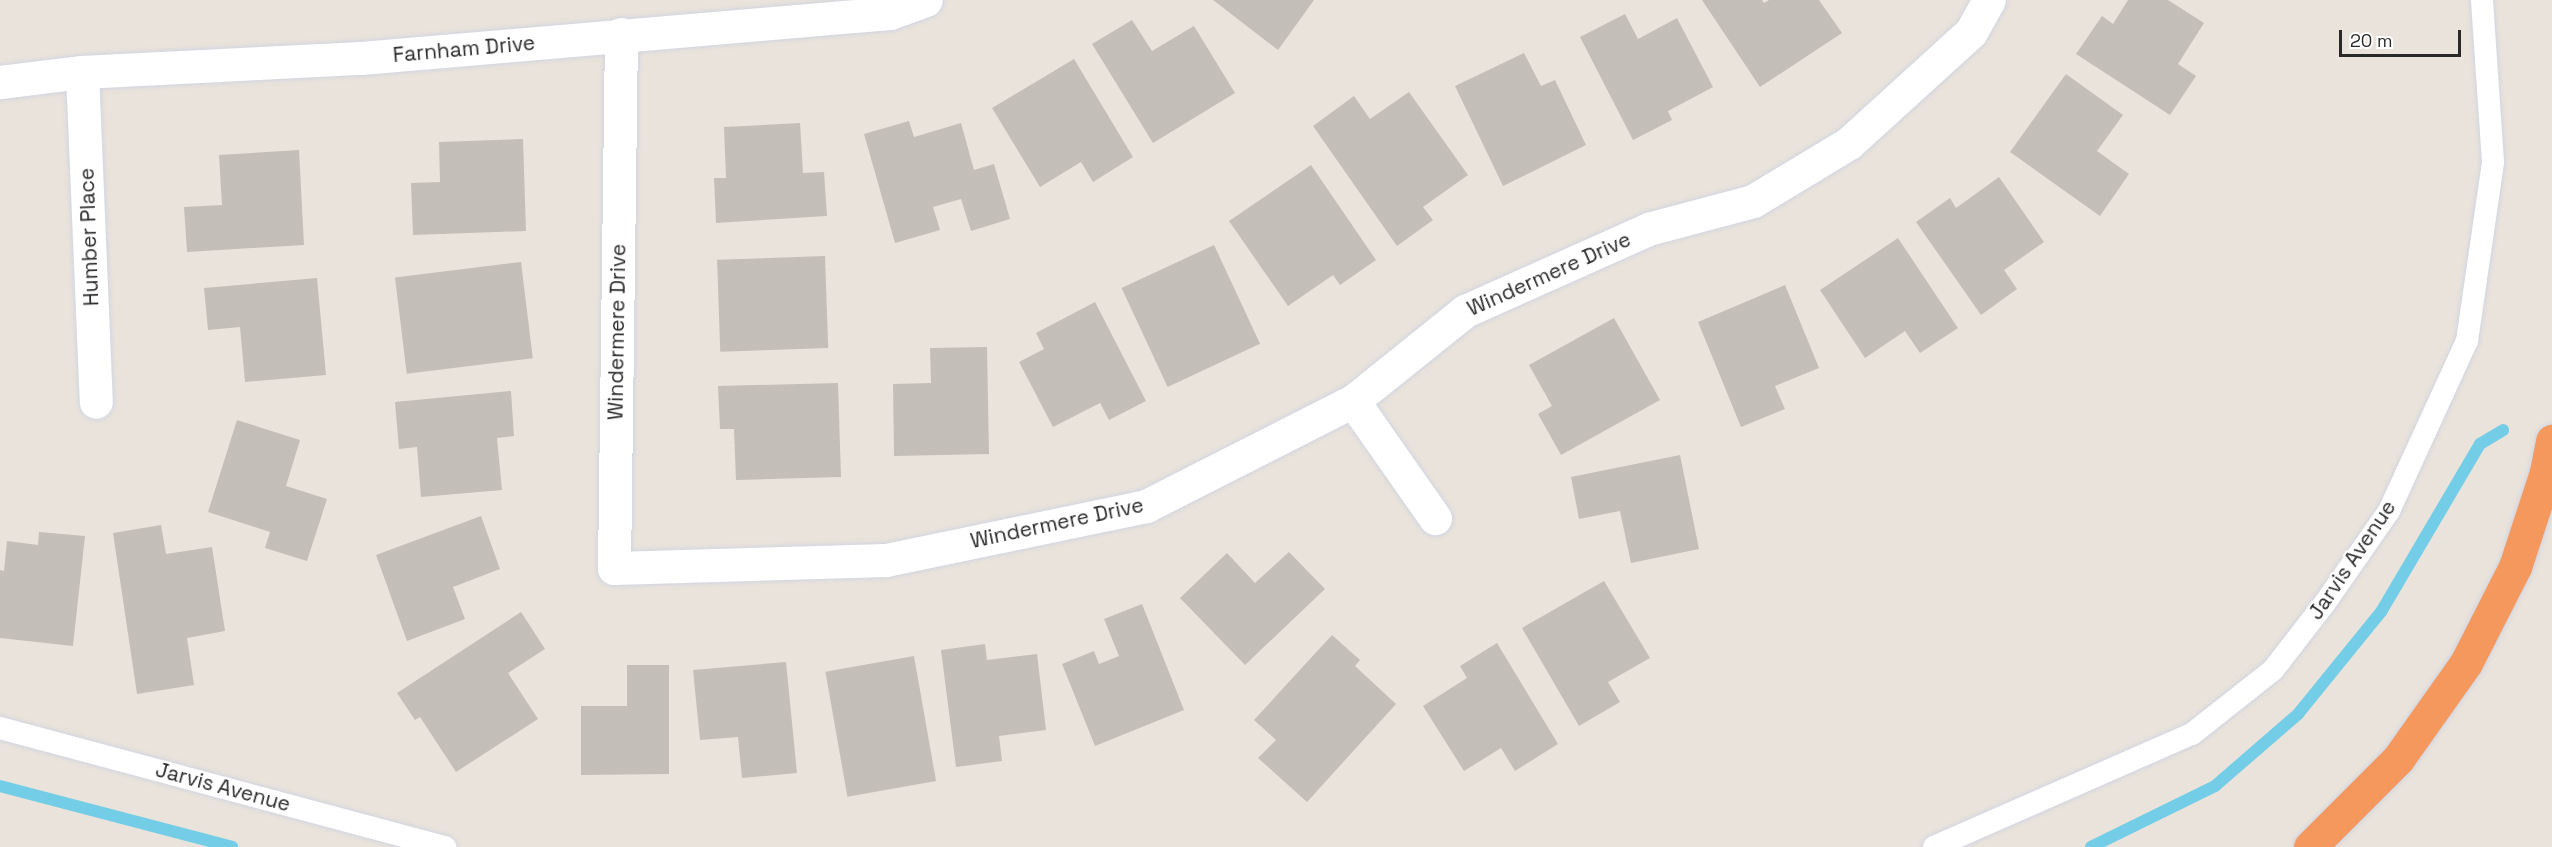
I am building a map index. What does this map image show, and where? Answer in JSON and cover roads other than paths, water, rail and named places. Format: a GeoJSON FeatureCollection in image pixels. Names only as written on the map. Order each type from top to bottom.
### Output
{"type":"FeatureCollection","features":[{"type":"Feature","properties":{"kind":"highway"},"geometry":{"type":"LineString","coordinates":[[2310,847],[2398,759],[2466,663],[2515,567],[2546,472],[2552,441]]}},
{"type":"Feature","properties":{"kind":"street","name":"Farnham Drive"},"geometry":{"type":"LineString","coordinates":[[0,82],[82,72],[361,58],[621,34],[890,13],[926,0]]}},
{"type":"Feature","properties":{"kind":"street","name":"Windermere Drive"},"geometry":{"type":"LineString","coordinates":[[621,34],[614,568],[886,560],[1146,506],[1353,401],[1465,310],[1648,229],[1753,201],[1849,143],[1971,32],[1989,0]]}},
{"type":"Feature","properties":{"kind":"street","name":"Humber Place"},"geometry":{"type":"LineString","coordinates":[[82,72],[96,402]]}},
{"type":"Feature","properties":{"kind":"street"},"geometry":{"type":"LineString","coordinates":[[1353,401],[1435,518]]}},
{"type":"Feature","properties":{"kind":"lane","name":"Jarvis Avenue"},"geometry":{"type":"LineString","coordinates":[[1934,847],[2192,734],[2273,670],[2325,603],[2389,511],[2466,341],[2493,162],[2482,0]]}},
{"type":"Feature","properties":{"kind":"lane","name":"Jarvis Avenue"},"geometry":{"type":"LineString","coordinates":[[0,728],[446,847]]}},
{"type":"Feature","properties":{"kind":"waterway"},"geometry":{"type":"LineString","coordinates":[[2091,847],[2215,786],[2298,714],[2381,612],[2480,444],[2503,430]]}},
{"type":"Feature","properties":{"kind":"waterway"},"geometry":{"type":"LineString","coordinates":[[0,786],[232,847]]}}]}
